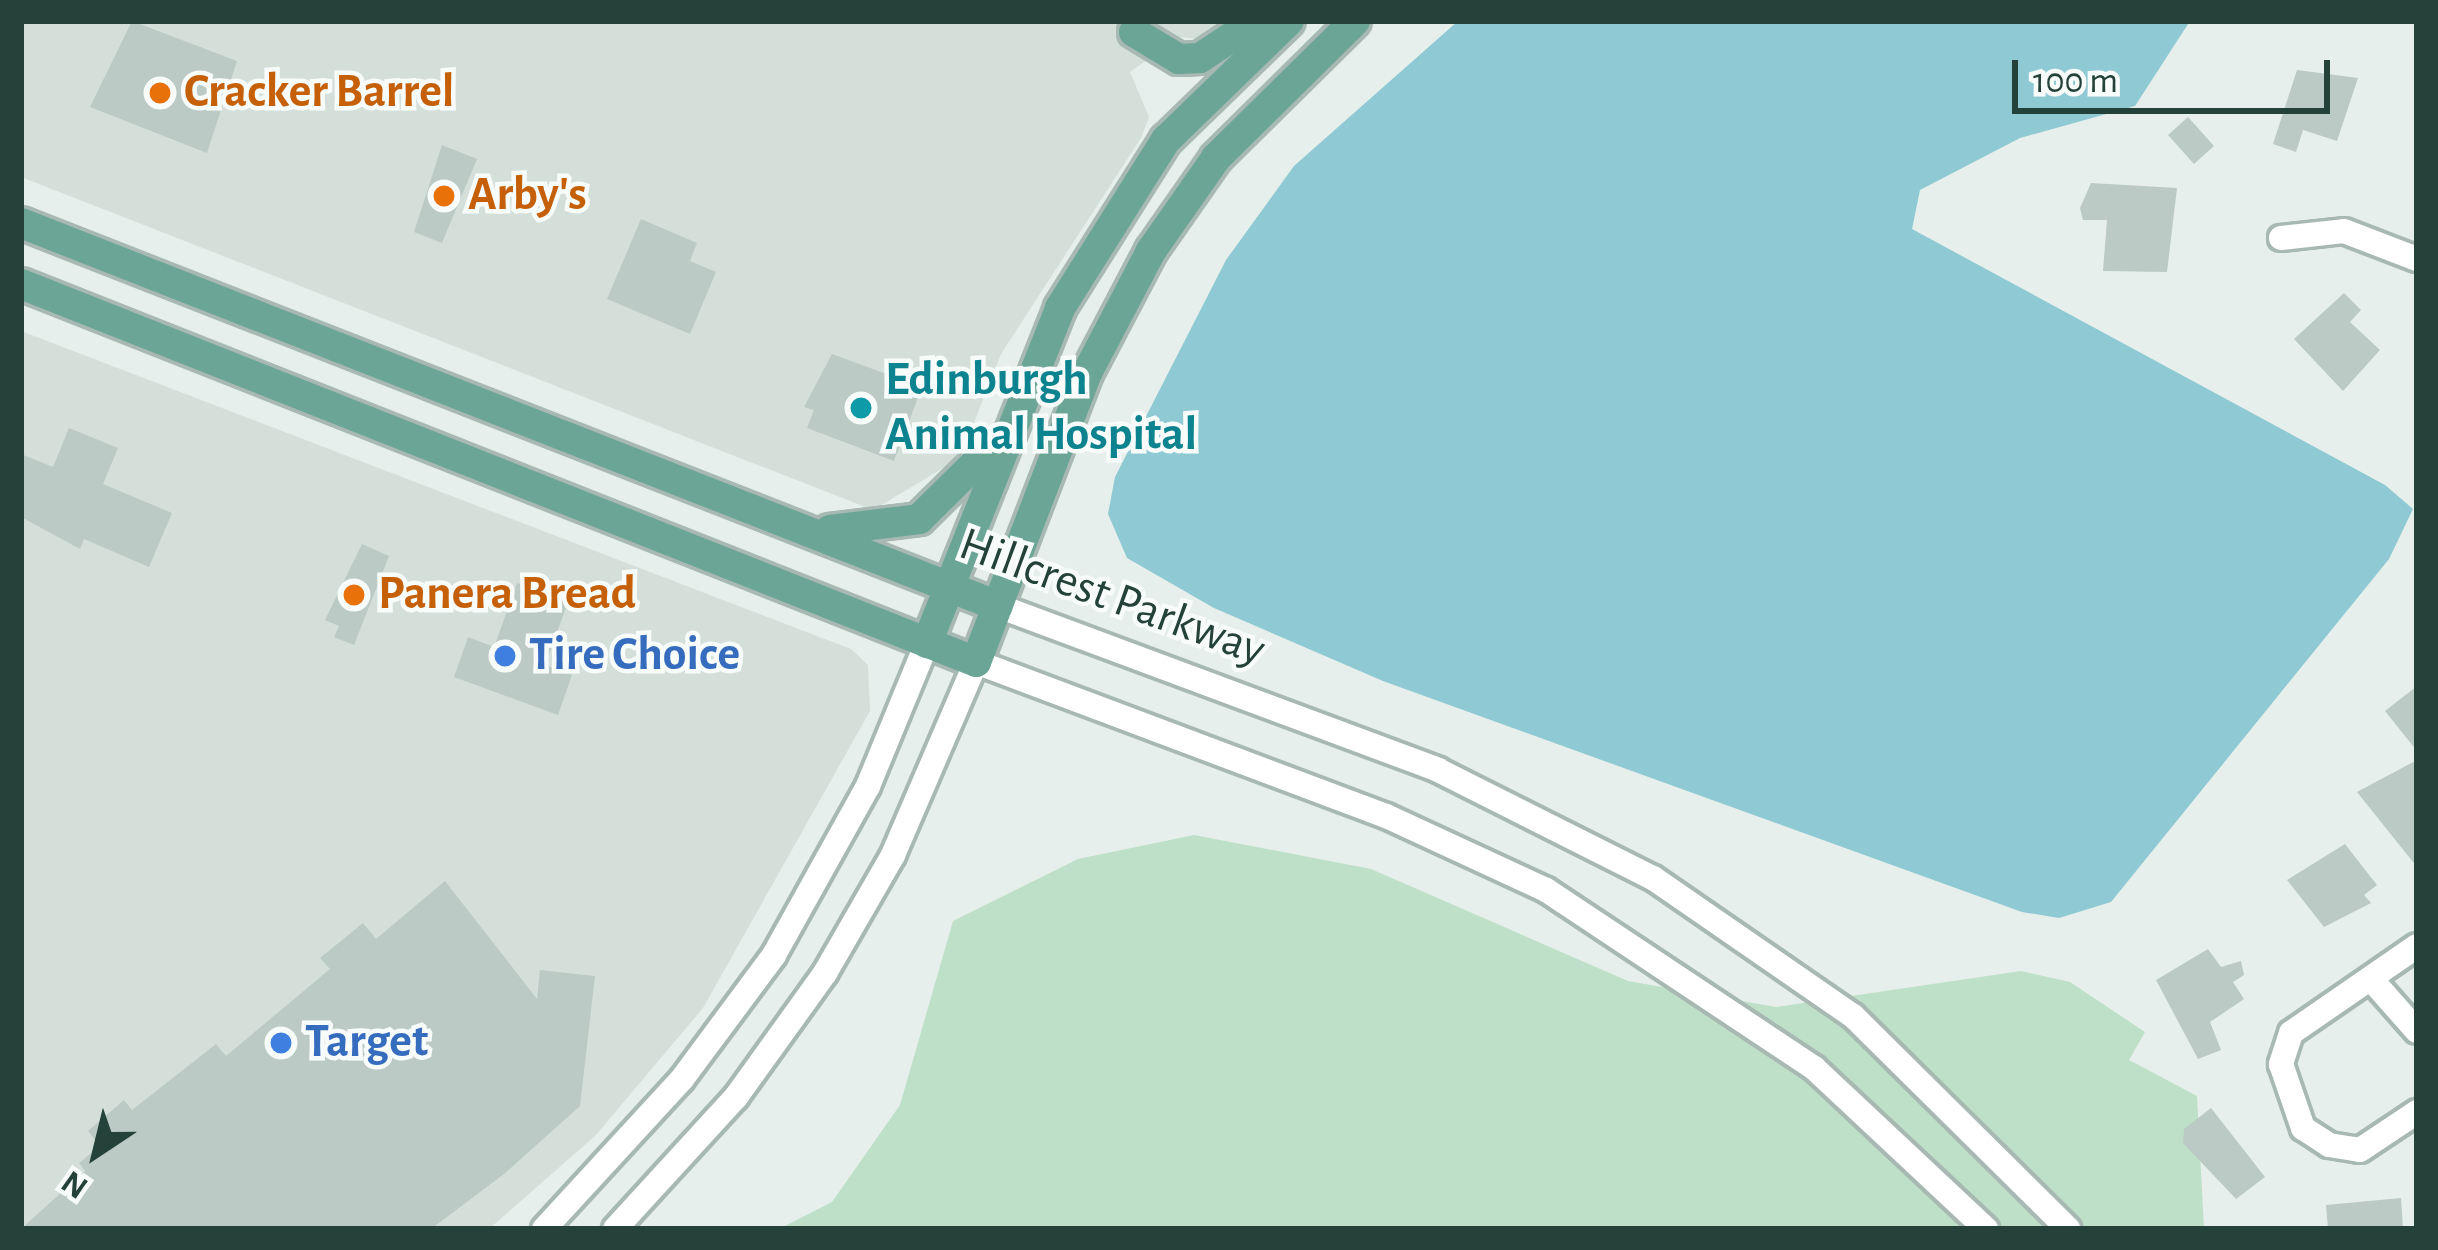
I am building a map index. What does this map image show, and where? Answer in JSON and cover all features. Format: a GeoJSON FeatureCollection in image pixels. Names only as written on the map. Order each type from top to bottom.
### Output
{"type":"FeatureCollection","features":[{"type":"Feature","properties":{"kind":"main road"},"geometry":{"type":"LineString","coordinates":[[1134,32],[1178,59],[1200,58],[1256,21]]}},
{"type":"Feature","properties":{"kind":"main road"},"geometry":{"type":"LineString","coordinates":[[927,643],[1005,430],[1060,308],[1186,119],[1289,21]]}},
{"type":"Feature","properties":{"kind":"main road"},"geometry":{"type":"LineString","coordinates":[[21,284],[976,662],[1087,373],[1178,209],[1289,79],[1355,21]]}},
{"type":"Feature","properties":{"kind":"main road"},"geometry":{"type":"LineString","coordinates":[[1178,209],[1189,168],[1186,119]]}},
{"type":"Feature","properties":{"kind":"main road","name":"Hillcrest Parkway"},"geometry":{"type":"LineString","coordinates":[[21,223],[998,606]]}},
{"type":"Feature","properties":{"kind":"main road"},"geometry":{"type":"LineString","coordinates":[[763,513],[863,532],[919,520],[1005,430]]}},
{"type":"Feature","properties":{"kind":"street"},"geometry":{"type":"LineString","coordinates":[[2281,238],[2344,231],[2417,259]]}},
{"type":"Feature","properties":{"kind":"street","name":"Hillcrest Parkway"},"geometry":{"type":"LineString","coordinates":[[998,606],[1438,770],[1653,878],[1853,1016],[2068,1229]]}},
{"type":"Feature","properties":{"kind":"street"},"geometry":{"type":"LineString","coordinates":[[544,1229],[682,1079],[774,955],[868,786],[927,643]]}},
{"type":"Feature","properties":{"kind":"street"},"geometry":{"type":"LineString","coordinates":[[615,1229],[736,1097],[825,973],[893,855],[976,662],[1387,816],[1546,890],[1814,1068],[1986,1229]]}},
{"type":"Feature","properties":{"kind":"street"},"geometry":{"type":"LineString","coordinates":[[2417,946],[2291,1033],[2285,1092],[2303,1128],[2360,1150],[2417,1112]]}},
{"type":"Feature","properties":{"kind":"street"},"geometry":{"type":"LineString","coordinates":[[2371,979],[2417,1031]]}},
{"type":"Feature","properties":{"kind":"shaded area"},"geometry":{"type":"Polygon","coordinates":[[[21,21],[1227,21],[1198,39],[1179,37],[1130,72],[1149,117],[1141,138],[1001,354],[960,458],[873,510],[21,177],[21,21]]]}},
{"type":"Feature","properties":{"kind":"shaded area"},"geometry":{"type":"Polygon","coordinates":[[[21,331],[851,649],[868,665],[870,711],[703,1008],[595,1136],[489,1229],[21,1229],[21,331]]]}},
{"type":"Feature","properties":{"kind":"green space"},"geometry":{"type":"Polygon","coordinates":[[[1194,835],[1371,869],[1628,981],[1776,1007],[2021,971],[2070,982],[2145,1032],[2129,1060],[2197,1096],[2204,1229],[779,1229],[832,1202],[900,1105],[953,921],[1078,859],[1194,835]]]}},
{"type":"Feature","properties":{"kind":"water"},"geometry":{"type":"Polygon","coordinates":[[[1458,21],[2190,21],[2135,106],[2020,138],[1920,190],[1912,229],[2385,485],[2413,509],[2389,559],[2111,902],[2059,918],[2022,912],[1383,681],[1214,608],[1127,558],[1108,514],[1115,477],[1226,260],[1294,166],[1458,21]]]}},
{"type":"Feature","properties":{"kind":"building","name":"Cracker Barrel"},"geometry":{"type":"Polygon","coordinates":[[[132,21],[237,61],[207,153],[90,107],[132,21]]]}},
{"type":"Feature","properties":{"kind":"building"},"geometry":{"type":"Polygon","coordinates":[[[2297,70],[2358,78],[2337,141],[2303,130],[2296,152],[2273,144],[2297,70]]]}},
{"type":"Feature","properties":{"kind":"building"},"geometry":{"type":"Polygon","coordinates":[[[2188,117],[2214,146],[2194,164],[2168,135],[2188,117]]]}},
{"type":"Feature","properties":{"kind":"building","name":"Arby's"},"geometry":{"type":"Polygon","coordinates":[[[442,145],[477,159],[442,243],[414,232],[442,145]]]}},
{"type":"Feature","properties":{"kind":"building"},"geometry":{"type":"Polygon","coordinates":[[[2091,183],[2177,188],[2167,272],[2103,271],[2107,220],[2083,220],[2080,208],[2091,183]]]}},
{"type":"Feature","properties":{"kind":"building"},"geometry":{"type":"Polygon","coordinates":[[[641,219],[697,243],[690,261],[716,272],[690,334],[607,299],[641,219]]]}},
{"type":"Feature","properties":{"kind":"building"},"geometry":{"type":"Polygon","coordinates":[[[2344,293],[2361,310],[2350,322],[2380,350],[2343,391],[2294,339],[2344,293]]]}},
{"type":"Feature","properties":{"kind":"building","name":"Edinburgh Animal Hospital"},"geometry":{"type":"Polygon","coordinates":[[[832,354],[922,387],[894,461],[807,428],[814,410],[804,407],[832,354]]]}},
{"type":"Feature","properties":{"kind":"building"},"geometry":{"type":"Polygon","coordinates":[[[69,428],[118,448],[103,484],[172,513],[149,567],[84,539],[80,549],[21,517],[21,454],[53,467],[69,428]]]}},
{"type":"Feature","properties":{"kind":"building","name":"Panera Bread"},"geometry":{"type":"Polygon","coordinates":[[[362,544],[389,556],[354,645],[334,637],[339,626],[325,620],[362,544]]]}},
{"type":"Feature","properties":{"kind":"building","name":"Tire Choice"},"geometry":{"type":"Polygon","coordinates":[[[517,583],[568,602],[545,665],[572,675],[558,715],[454,677],[468,637],[494,647],[517,583]]]}},
{"type":"Feature","properties":{"kind":"building"},"geometry":{"type":"Polygon","coordinates":[[[2417,686],[2417,751],[2385,711],[2417,686]]]}},
{"type":"Feature","properties":{"kind":"building"},"geometry":{"type":"Polygon","coordinates":[[[2417,760],[2417,867],[2357,792],[2417,760]]]}},
{"type":"Feature","properties":{"kind":"building"},"geometry":{"type":"Polygon","coordinates":[[[2345,844],[2377,885],[2364,895],[2371,903],[2324,927],[2287,880],[2345,844]]]}},
{"type":"Feature","properties":{"kind":"building"},"geometry":{"type":"Polygon","coordinates":[[[445,881],[537,999],[540,970],[595,976],[580,1106],[504,1174],[431,1229],[21,1229],[85,1171],[79,1163],[100,1146],[88,1131],[124,1100],[132,1110],[216,1044],[226,1056],[330,969],[320,958],[363,923],[376,939],[445,881]]]}},
{"type":"Feature","properties":{"kind":"building"},"geometry":{"type":"Polygon","coordinates":[[[2208,949],[2221,967],[2241,961],[2244,975],[2233,982],[2244,999],[2210,1022],[2221,1050],[2198,1059],[2156,980],[2208,949]]]}},
{"type":"Feature","properties":{"kind":"building"},"geometry":{"type":"Polygon","coordinates":[[[2211,1108],[2265,1177],[2236,1199],[2183,1143],[2184,1129],[2211,1108]]]}},
{"type":"Feature","properties":{"kind":"building"},"geometry":{"type":"Polygon","coordinates":[[[2401,1198],[2403,1229],[2328,1229],[2326,1205],[2401,1198]]]}},
{"type":"Feature","properties":{"kind":"place","name":"Cracker Barrel"},"geometry":{"type":"Point","coordinates":[160,93]}},
{"type":"Feature","properties":{"kind":"place","name":"Arby's"},"geometry":{"type":"Point","coordinates":[444,196]}},
{"type":"Feature","properties":{"kind":"place","name":"Edinburgh Animal Hospital"},"geometry":{"type":"Point","coordinates":[861,408]}},
{"type":"Feature","properties":{"kind":"place","name":"Panera Bread"},"geometry":{"type":"Point","coordinates":[354,595]}},
{"type":"Feature","properties":{"kind":"place","name":"Tire Choice"},"geometry":{"type":"Point","coordinates":[505,656]}},
{"type":"Feature","properties":{"kind":"place","name":"Target"},"geometry":{"type":"Point","coordinates":[281,1043]}}]}
